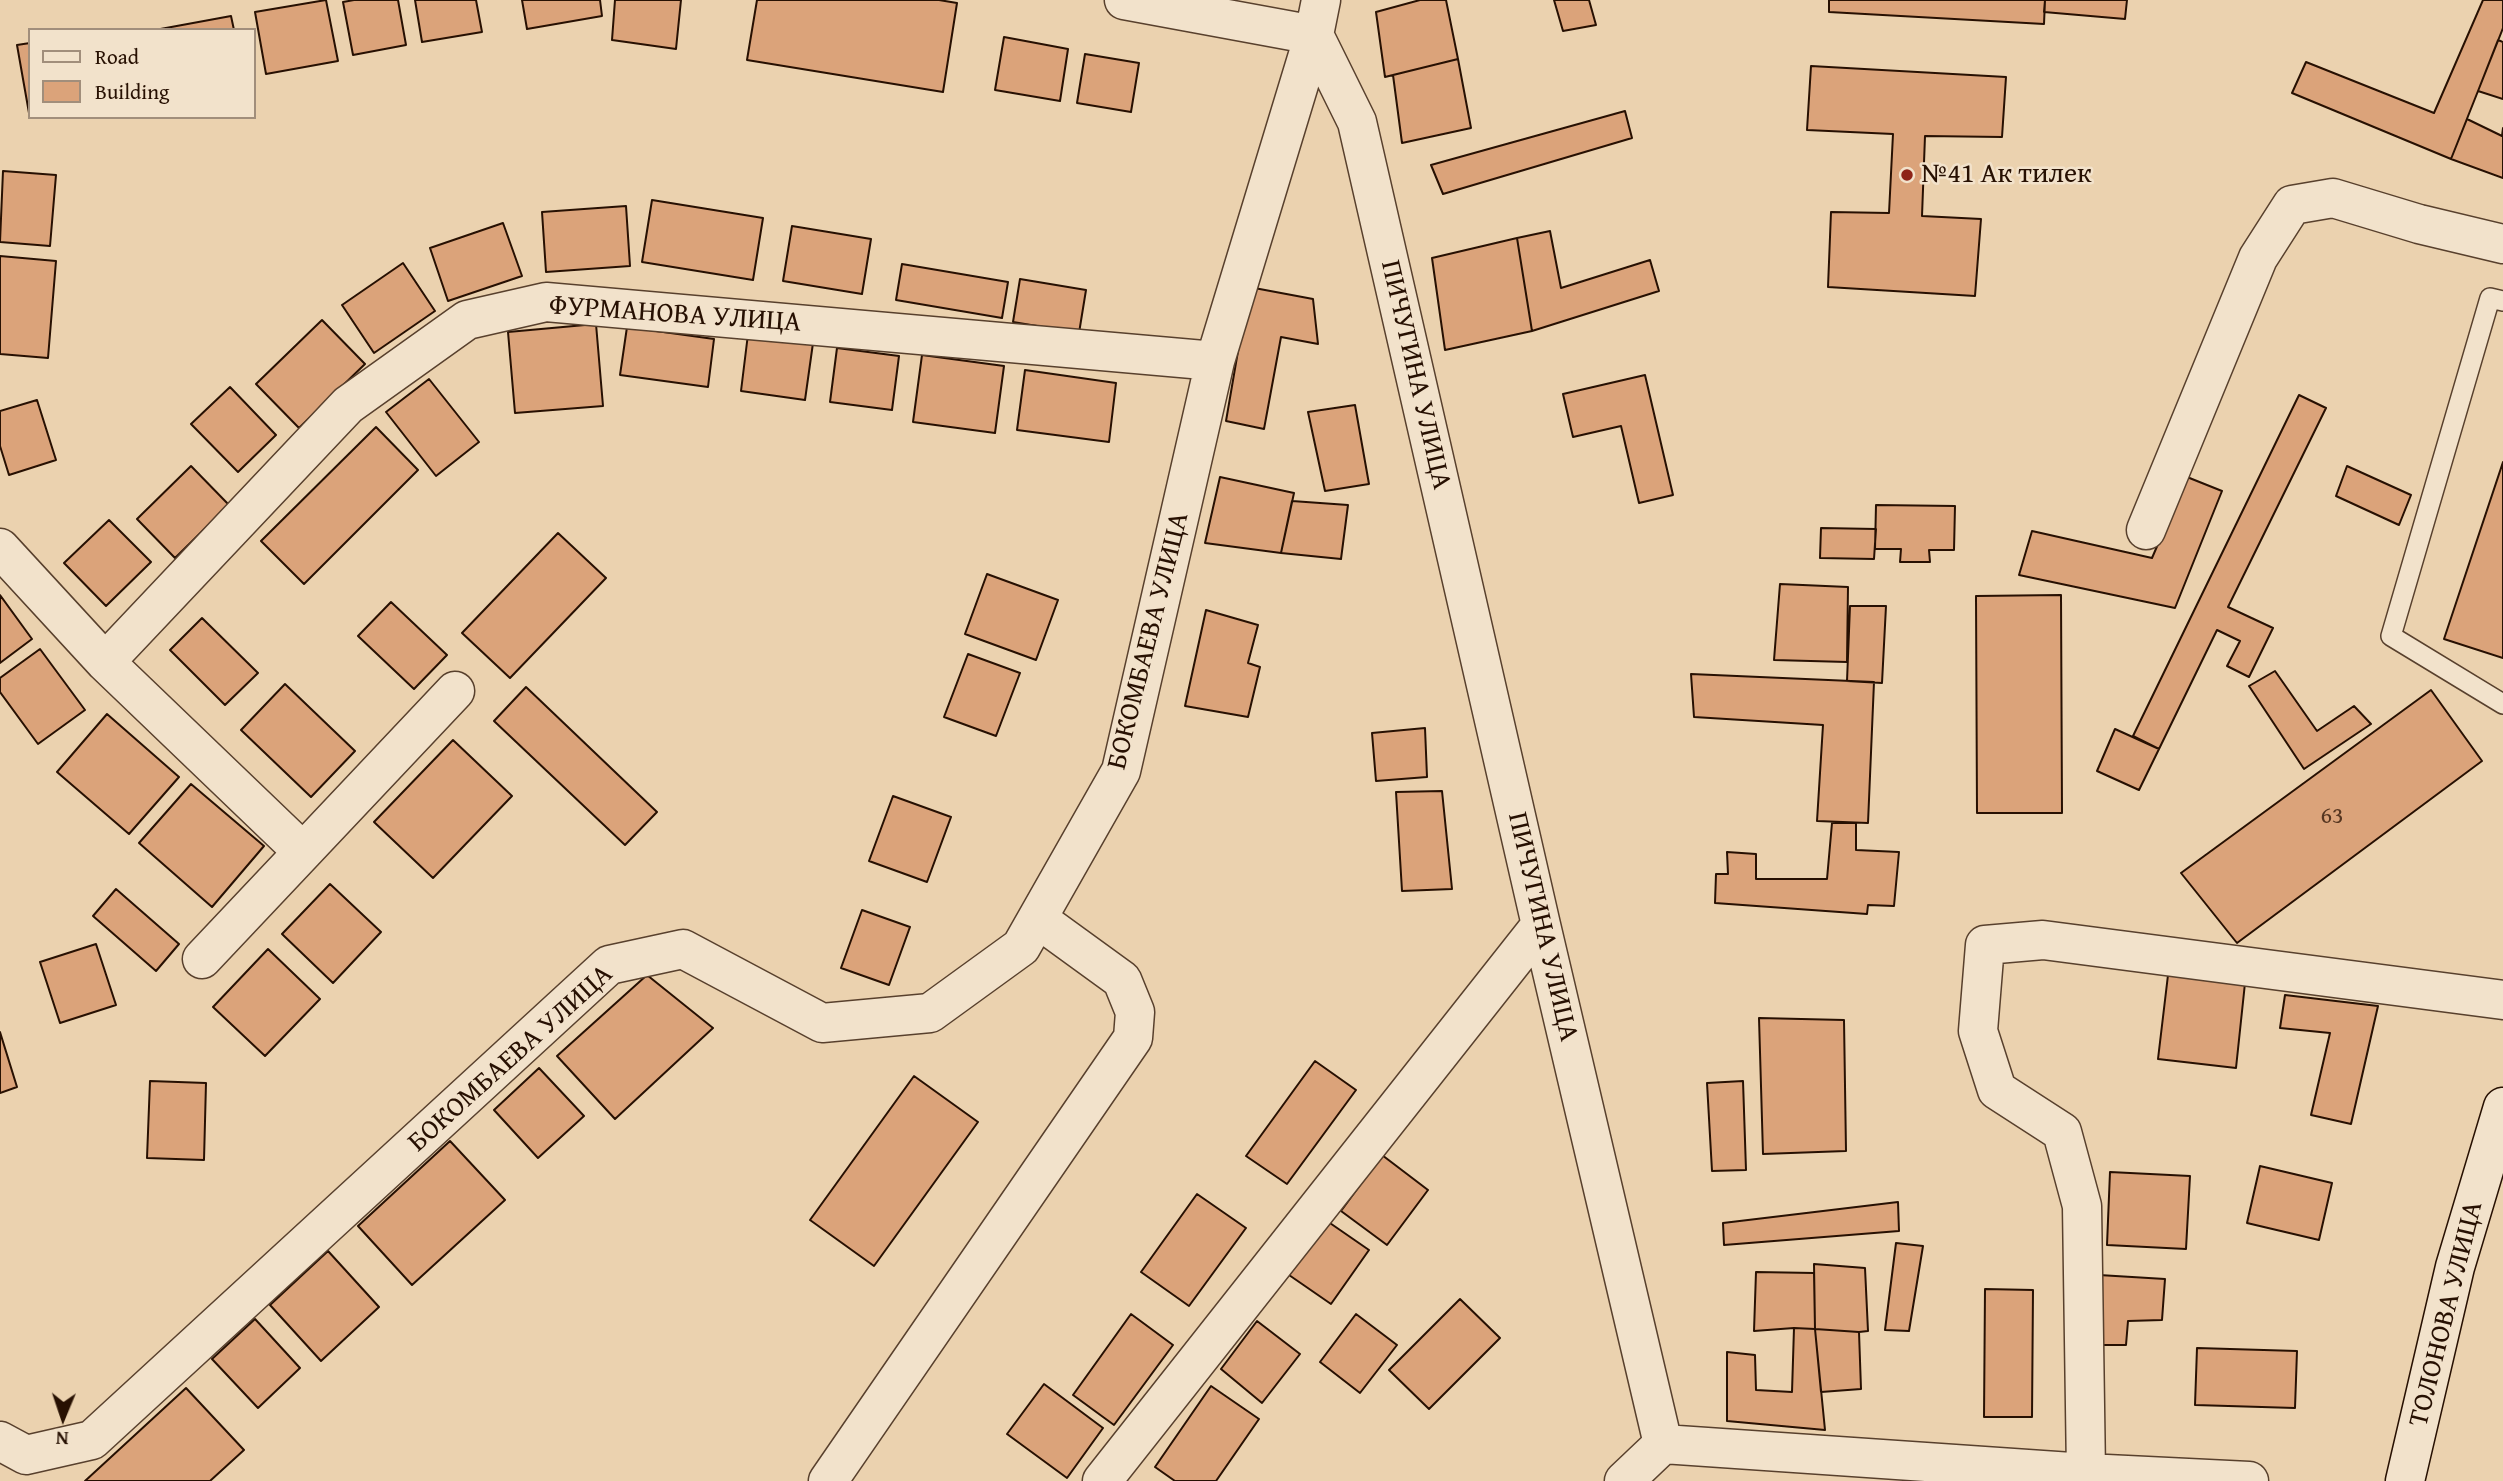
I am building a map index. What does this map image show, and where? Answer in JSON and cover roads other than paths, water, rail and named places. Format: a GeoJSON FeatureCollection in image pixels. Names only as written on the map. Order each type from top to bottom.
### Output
{"type":"FeatureCollection","features":[{"type":"Feature","properties":{"kind":"street"},"geometry":{"type":"LineString","coordinates":[[1124,0],[1318,18]]}},
{"type":"Feature","properties":{"kind":"street","name":"БОКОМБАЕВА УЛИЦА"},"geometry":{"type":"LineString","coordinates":[[0,1441],[26,1455],[92,1440],[610,965],[683,949],[822,1023],[930,1013],[1021,947],[1121,771],[1215,361],[1318,18]]}},
{"type":"Feature","properties":{"kind":"street","name":"ПИЧУГИНА УЛИЦА"},"geometry":{"type":"LineString","coordinates":[[1318,18],[1357,122],[1541,925],[1664,1444]]}},
{"type":"Feature","properties":{"kind":"street"},"geometry":{"type":"LineString","coordinates":[[2146,530],[2258,258],[2292,205],[2333,198],[2419,224],[2503,244]]}},
{"type":"Feature","properties":{"kind":"street","name":"ФУРМАНОВА УЛИЦА"},"geometry":{"type":"LineString","coordinates":[[105,663],[348,405],[467,320],[546,302],[1215,361]]}},
{"type":"Feature","properties":{"kind":"street"},"geometry":{"type":"LineString","coordinates":[[0,548],[105,663],[302,851]]}},
{"type":"Feature","properties":{"kind":"street"},"geometry":{"type":"LineString","coordinates":[[202,958],[455,691]]}},
{"type":"Feature","properties":{"kind":"street"},"geometry":{"type":"LineString","coordinates":[[828,1481],[1133,1038],[1135,1012],[1122,980],[1038,919]]}},
{"type":"Feature","properties":{"kind":"street"},"geometry":{"type":"LineString","coordinates":[[1102,1481],[1541,925]]}},
{"type":"Feature","properties":{"kind":"street"},"geometry":{"type":"LineString","coordinates":[[2086,1473],[2082,1206],[2062,1132],[1997,1090],[1978,1031],[1985,945],[2043,940],[2503,1000]]}},
{"type":"Feature","properties":{"kind":"street","name":"ТОЛОНОВА УЛИЦА"},"geometry":{"type":"LineString","coordinates":[[2405,1481],[2455,1267],[2503,1107]]}},
{"type":"Feature","properties":{"kind":"street"},"geometry":{"type":"LineString","coordinates":[[1625,1481],[1664,1444],[2086,1473],[2249,1481]]}},
{"type":"Feature","properties":{"kind":"lane"},"geometry":{"type":"LineString","coordinates":[[2503,301],[2490,298],[2391,636],[2503,704]]}},
{"type":"Feature","properties":{"kind":"place","name":"№41 Ак тилек"},"geometry":{"type":"Point","coordinates":[1907,175]}}]}
